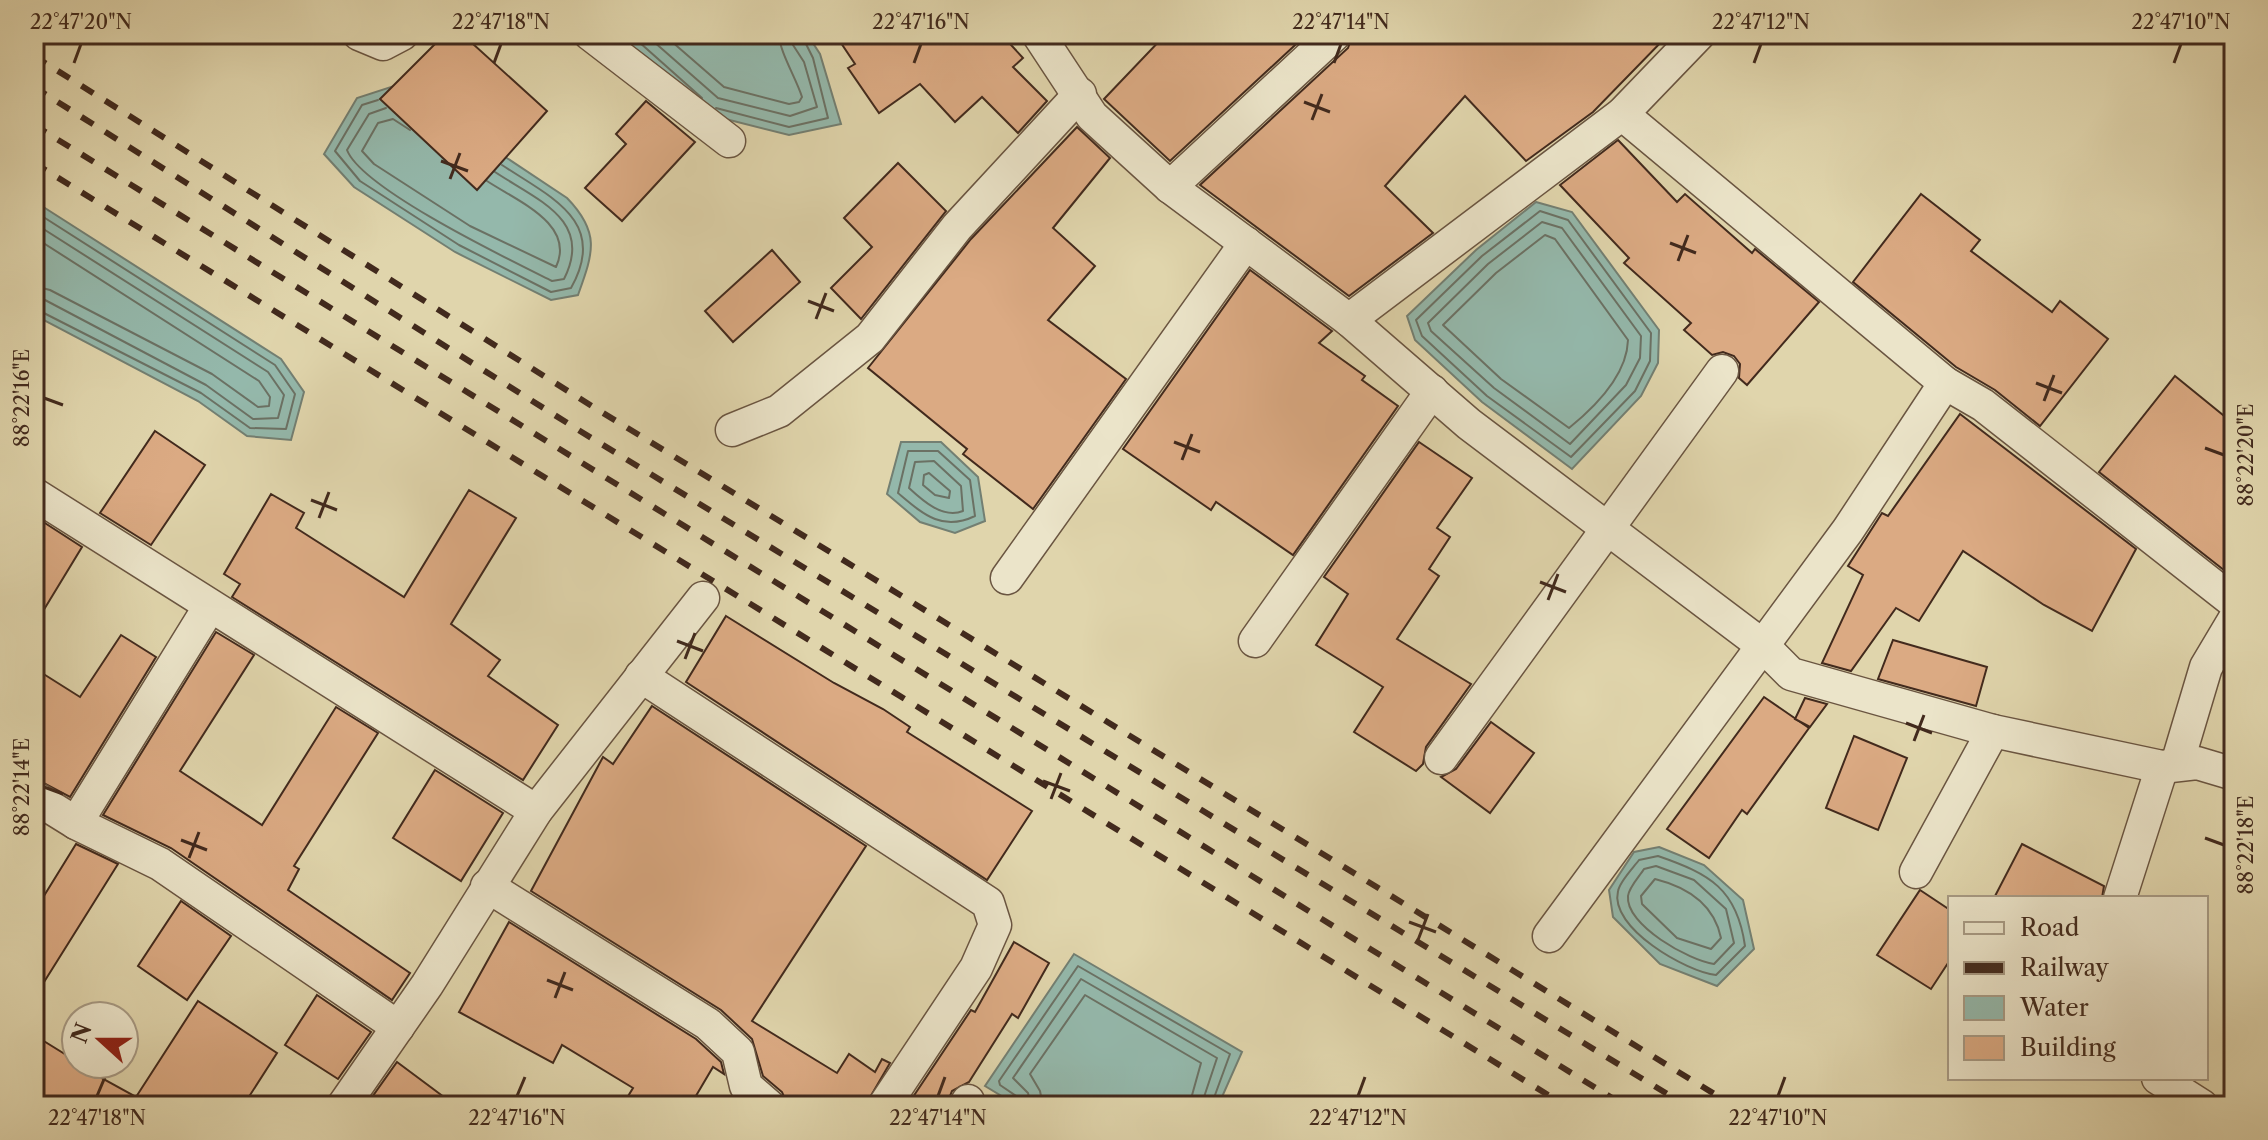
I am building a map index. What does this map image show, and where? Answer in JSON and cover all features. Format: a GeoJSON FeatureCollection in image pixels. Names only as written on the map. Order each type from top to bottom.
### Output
{"type":"FeatureCollection","features":[{"type":"Feature","properties":{"kind":"street"},"geometry":{"type":"LineString","coordinates":[[359,34],[383,44],[402,34]]}},
{"type":"Feature","properties":{"kind":"street"},"geometry":{"type":"LineString","coordinates":[[590,34],[729,141]]}},
{"type":"Feature","properties":{"kind":"street"},"geometry":{"type":"LineString","coordinates":[[1038,34],[1092,116],[1170,187],[1349,320],[1469,424],[1762,645],[1791,674],[1993,731],[2170,765],[2207,765],[2234,774]]}},
{"type":"Feature","properties":{"kind":"street"},"geometry":{"type":"LineString","coordinates":[[1170,187],[1335,34]]}},
{"type":"Feature","properties":{"kind":"street"},"geometry":{"type":"LineString","coordinates":[[1349,320],[1622,114],[1699,34]]}},
{"type":"Feature","properties":{"kind":"street"},"geometry":{"type":"LineString","coordinates":[[732,430],[779,411],[870,338],[957,227],[1080,94]]}},
{"type":"Feature","properties":{"kind":"street"},"geometry":{"type":"LineString","coordinates":[[1622,114],[1945,383],[1983,405],[2234,602]]}},
{"type":"Feature","properties":{"kind":"street"},"geometry":{"type":"LineString","coordinates":[[1007,578],[1246,243]]}},
{"type":"Feature","properties":{"kind":"street"},"geometry":{"type":"LineString","coordinates":[[1441,758],[1722,371]]}},
{"type":"Feature","properties":{"kind":"street"},"geometry":{"type":"LineString","coordinates":[[1549,936],[1848,530],[1945,383]]}},
{"type":"Feature","properties":{"kind":"street"},"geometry":{"type":"LineString","coordinates":[[1255,641],[1432,391]]}},
{"type":"Feature","properties":{"kind":"street"},"geometry":{"type":"LineString","coordinates":[[34,494],[536,811]]}},
{"type":"Feature","properties":{"kind":"street"},"geometry":{"type":"LineString","coordinates":[[343,1106],[398,1027],[536,811],[703,598]]}},
{"type":"Feature","properties":{"kind":"street"},"geometry":{"type":"LineString","coordinates":[[76,823],[210,606]]}},
{"type":"Feature","properties":{"kind":"street"},"geometry":{"type":"LineString","coordinates":[[2121,896],[2206,667],[2234,620]]}},
{"type":"Feature","properties":{"kind":"street"},"geometry":{"type":"LineString","coordinates":[[641,676],[988,903],[995,925],[976,968],[884,1106]]}},
{"type":"Feature","properties":{"kind":"street"},"geometry":{"type":"LineString","coordinates":[[1916,872],[1993,731]]}},
{"type":"Feature","properties":{"kind":"street"},"geometry":{"type":"LineString","coordinates":[[34,797],[76,823],[160,864],[398,1027]]}},
{"type":"Feature","properties":{"kind":"street"},"geometry":{"type":"LineString","coordinates":[[487,886],[708,1024],[738,1052],[746,1086],[769,1106]]}},
{"type":"Feature","properties":{"kind":"street"},"geometry":{"type":"LineString","coordinates":[[2161,1080],[2202,1106]]}},
{"type":"Feature","properties":{"kind":"water"},"geometry":{"type":"Polygon","coordinates":[[[617,34],[807,34],[820,54],[841,124],[789,135],[710,115],[617,34]]]}},
{"type":"Feature","properties":{"kind":"water"},"geometry":{"type":"Polygon","coordinates":[[[397,85],[567,198],[578,210],[591,244],[578,295],[551,300],[455,252],[354,187],[324,154],[357,98],[397,85]]]}},
{"type":"Feature","properties":{"kind":"water"},"geometry":{"type":"Polygon","coordinates":[[[34,201],[281,359],[304,392],[291,440],[247,436],[198,401],[34,315],[34,201]]]}},
{"type":"Feature","properties":{"kind":"water"},"geometry":{"type":"Polygon","coordinates":[[[1536,202],[1572,212],[1659,330],[1658,363],[1641,396],[1572,469],[1482,402],[1415,340],[1407,316],[1476,250],[1536,202]]]}},
{"type":"Feature","properties":{"kind":"water"},"geometry":{"type":"Polygon","coordinates":[[[901,442],[941,442],[978,477],[985,521],[955,533],[920,522],[887,494],[901,442]]]}},
{"type":"Feature","properties":{"kind":"water"},"geometry":{"type":"Polygon","coordinates":[[[1659,847],[1704,865],[1743,900],[1754,949],[1717,986],[1660,964],[1613,917],[1609,890],[1634,852],[1659,847]]]}},
{"type":"Feature","properties":{"kind":"water"},"geometry":{"type":"Polygon","coordinates":[[[1074,954],[1242,1052],[1218,1106],[1018,1106],[985,1086],[1074,954]]]}},
{"type":"Feature","properties":{"kind":"building"},"geometry":{"type":"Polygon","coordinates":[[[445,34],[462,34],[547,111],[477,190],[380,99],[445,34]]]}},
{"type":"Feature","properties":{"kind":"building"},"geometry":{"type":"Polygon","coordinates":[[[835,34],[1001,34],[1023,58],[1013,67],[1047,101],[1018,133],[982,97],[955,122],[920,84],[879,113],[848,68],[855,64],[835,34]]]}},
{"type":"Feature","properties":{"kind":"building"},"geometry":{"type":"Polygon","coordinates":[[[1166,34],[1307,34],[1170,161],[1104,99],[1166,34]]]}},
{"type":"Feature","properties":{"kind":"building"},"geometry":{"type":"Polygon","coordinates":[[[1353,34],[1669,34],[1593,112],[1526,161],[1465,96],[1385,186],[1433,233],[1349,296],[1200,185],[1348,48],[1353,34]]]}},
{"type":"Feature","properties":{"kind":"building"},"geometry":{"type":"Polygon","coordinates":[[[646,101],[695,142],[622,221],[585,188],[626,144],[616,134],[646,101]]]}},
{"type":"Feature","properties":{"kind":"building"},"geometry":{"type":"Polygon","coordinates":[[[1077,127],[1110,158],[1053,228],[1095,266],[1048,320],[1126,379],[1033,509],[963,454],[967,449],[868,368],[971,239],[1077,127]]]}},
{"type":"Feature","properties":{"kind":"building"},"geometry":{"type":"Polygon","coordinates":[[[1618,140],[1677,202],[1685,194],[1752,253],[1755,249],[1819,302],[1747,385],[1739,378],[1740,364],[1734,356],[1723,352],[1712,355],[1684,330],[1691,323],[1624,263],[1629,258],[1560,185],[1618,140]]]}},
{"type":"Feature","properties":{"kind":"building"},"geometry":{"type":"Polygon","coordinates":[[[898,163],[946,211],[861,319],[831,288],[872,247],[844,218],[898,163]]]}},
{"type":"Feature","properties":{"kind":"building"},"geometry":{"type":"Polygon","coordinates":[[[1921,194],[1980,240],[1971,251],[2052,312],[2060,301],[2108,339],[2040,426],[1995,390],[1956,367],[1853,282],[1921,194]]]}},
{"type":"Feature","properties":{"kind":"building"},"geometry":{"type":"Polygon","coordinates":[[[772,250],[800,282],[733,342],[705,311],[772,250]]]}},
{"type":"Feature","properties":{"kind":"building"},"geometry":{"type":"Polygon","coordinates":[[[1250,270],[1332,331],[1319,343],[1365,376],[1362,380],[1398,406],[1293,555],[1216,502],[1211,510],[1123,449],[1250,270]]]}},
{"type":"Feature","properties":{"kind":"building"},"geometry":{"type":"Polygon","coordinates":[[[2175,376],[2234,424],[2234,578],[2099,472],[2175,376]]]}},
{"type":"Feature","properties":{"kind":"building"},"geometry":{"type":"Polygon","coordinates":[[[1960,414],[2136,549],[2092,631],[2044,605],[1963,551],[1919,621],[1896,608],[1851,671],[1822,663],[1863,575],[1848,566],[1882,513],[1888,516],[1960,414]]]}},
{"type":"Feature","properties":{"kind":"building"},"geometry":{"type":"Polygon","coordinates":[[[155,431],[205,465],[151,545],[100,513],[155,431]]]}},
{"type":"Feature","properties":{"kind":"building"},"geometry":{"type":"Polygon","coordinates":[[[1419,442],[1472,478],[1437,528],[1450,537],[1429,569],[1439,576],[1397,639],[1471,684],[1426,747],[1423,764],[1416,771],[1354,732],[1383,687],[1316,645],[1348,594],[1324,577],[1419,442]]]}},
{"type":"Feature","properties":{"kind":"building"},"geometry":{"type":"Polygon","coordinates":[[[469,490],[516,518],[451,624],[500,660],[488,676],[558,725],[523,780],[232,597],[240,584],[224,574],[271,494],[304,513],[296,528],[404,597],[469,490]]]}},
{"type":"Feature","properties":{"kind":"building"},"geometry":{"type":"Polygon","coordinates":[[[34,516],[82,547],[34,626],[34,516]]]}},
{"type":"Feature","properties":{"kind":"building"},"geometry":{"type":"Polygon","coordinates":[[[726,616],[834,683],[883,709],[910,727],[907,732],[1032,811],[987,880],[686,682],[726,616]]]}},
{"type":"Feature","properties":{"kind":"building"},"geometry":{"type":"Polygon","coordinates":[[[216,632],[254,655],[180,771],[262,825],[336,707],[378,733],[294,866],[299,869],[288,890],[410,973],[392,1000],[171,848],[103,815],[216,632]]]}},
{"type":"Feature","properties":{"kind":"building"},"geometry":{"type":"Polygon","coordinates":[[[121,635],[156,657],[70,797],[34,778],[34,668],[80,697],[121,635]]]}},
{"type":"Feature","properties":{"kind":"building"},"geometry":{"type":"Polygon","coordinates":[[[1893,640],[1987,667],[1976,706],[1878,679],[1893,640]]]}},
{"type":"Feature","properties":{"kind":"building"},"geometry":{"type":"Polygon","coordinates":[[[1764,697],[1809,728],[1747,814],[1742,810],[1709,858],[1667,829],[1764,697]]]}},
{"type":"Feature","properties":{"kind":"building"},"geometry":{"type":"Polygon","coordinates":[[[1805,698],[1827,704],[1810,727],[1795,719],[1805,698]]]}},
{"type":"Feature","properties":{"kind":"building"},"geometry":{"type":"Polygon","coordinates":[[[652,706],[866,846],[752,1021],[837,1073],[849,1054],[875,1072],[882,1059],[890,1063],[865,1106],[788,1106],[782,1092],[763,1076],[752,1039],[721,1010],[531,891],[603,757],[613,764],[652,706]]]}},
{"type":"Feature","properties":{"kind":"building"},"geometry":{"type":"Polygon","coordinates":[[[1491,722],[1534,753],[1490,813],[1441,777],[1456,769],[1491,722]]]}},
{"type":"Feature","properties":{"kind":"building"},"geometry":{"type":"Polygon","coordinates":[[[1854,736],[1907,758],[1878,830],[1826,808],[1854,736]]]}},
{"type":"Feature","properties":{"kind":"building"},"geometry":{"type":"Polygon","coordinates":[[[435,770],[503,813],[461,881],[393,838],[435,770]]]}},
{"type":"Feature","properties":{"kind":"building"},"geometry":{"type":"Polygon","coordinates":[[[76,844],[118,864],[34,998],[34,912],[76,844]]]}},
{"type":"Feature","properties":{"kind":"building"},"geometry":{"type":"Polygon","coordinates":[[[2022,844],[2104,886],[2102,896],[1995,896],[2022,844]]]}},
{"type":"Feature","properties":{"kind":"building"},"geometry":{"type":"Polygon","coordinates":[[[1920,890],[1948,909],[1948,963],[1931,989],[1877,955],[1920,890]]]}},
{"type":"Feature","properties":{"kind":"building"},"geometry":{"type":"Polygon","coordinates":[[[181,901],[231,936],[187,1000],[138,966],[181,901]]]}},
{"type":"Feature","properties":{"kind":"building"},"geometry":{"type":"Polygon","coordinates":[[[509,922],[696,1039],[721,1062],[724,1074],[713,1067],[690,1106],[622,1106],[633,1088],[562,1045],[553,1063],[459,1012],[509,922]]]}},
{"type":"Feature","properties":{"kind":"building"},"geometry":{"type":"Polygon","coordinates":[[[1014,942],[1049,963],[1018,1018],[1012,1014],[969,1082],[952,1091],[946,1106],[907,1106],[971,1010],[975,1012],[1014,942]]]}},
{"type":"Feature","properties":{"kind":"building"},"geometry":{"type":"Polygon","coordinates":[[[317,995],[371,1032],[338,1079],[285,1045],[317,995]]]}},
{"type":"Feature","properties":{"kind":"building"},"geometry":{"type":"Polygon","coordinates":[[[198,1001],[277,1053],[243,1106],[34,1106],[34,1035],[60,1051],[60,1080],[105,1080],[136,1097],[198,1001]]]}},
{"type":"Feature","properties":{"kind":"building"},"geometry":{"type":"Polygon","coordinates":[[[397,1062],[456,1106],[380,1106],[370,1100],[397,1062]]]}},
{"type":"Feature","properties":{"kind":"railway"},"geometry":{"type":"LineString","coordinates":[[34,56],[595,408],[1734,1106]]}},
{"type":"Feature","properties":{"kind":"railway"},"geometry":{"type":"LineString","coordinates":[[34,87],[580,431],[1687,1106]]}},
{"type":"Feature","properties":{"kind":"railway"},"geometry":{"type":"LineString","coordinates":[[34,125],[1625,1106]]}},
{"type":"Feature","properties":{"kind":"railway"},"geometry":{"type":"LineString","coordinates":[[34,163],[1566,1106]]}}]}
